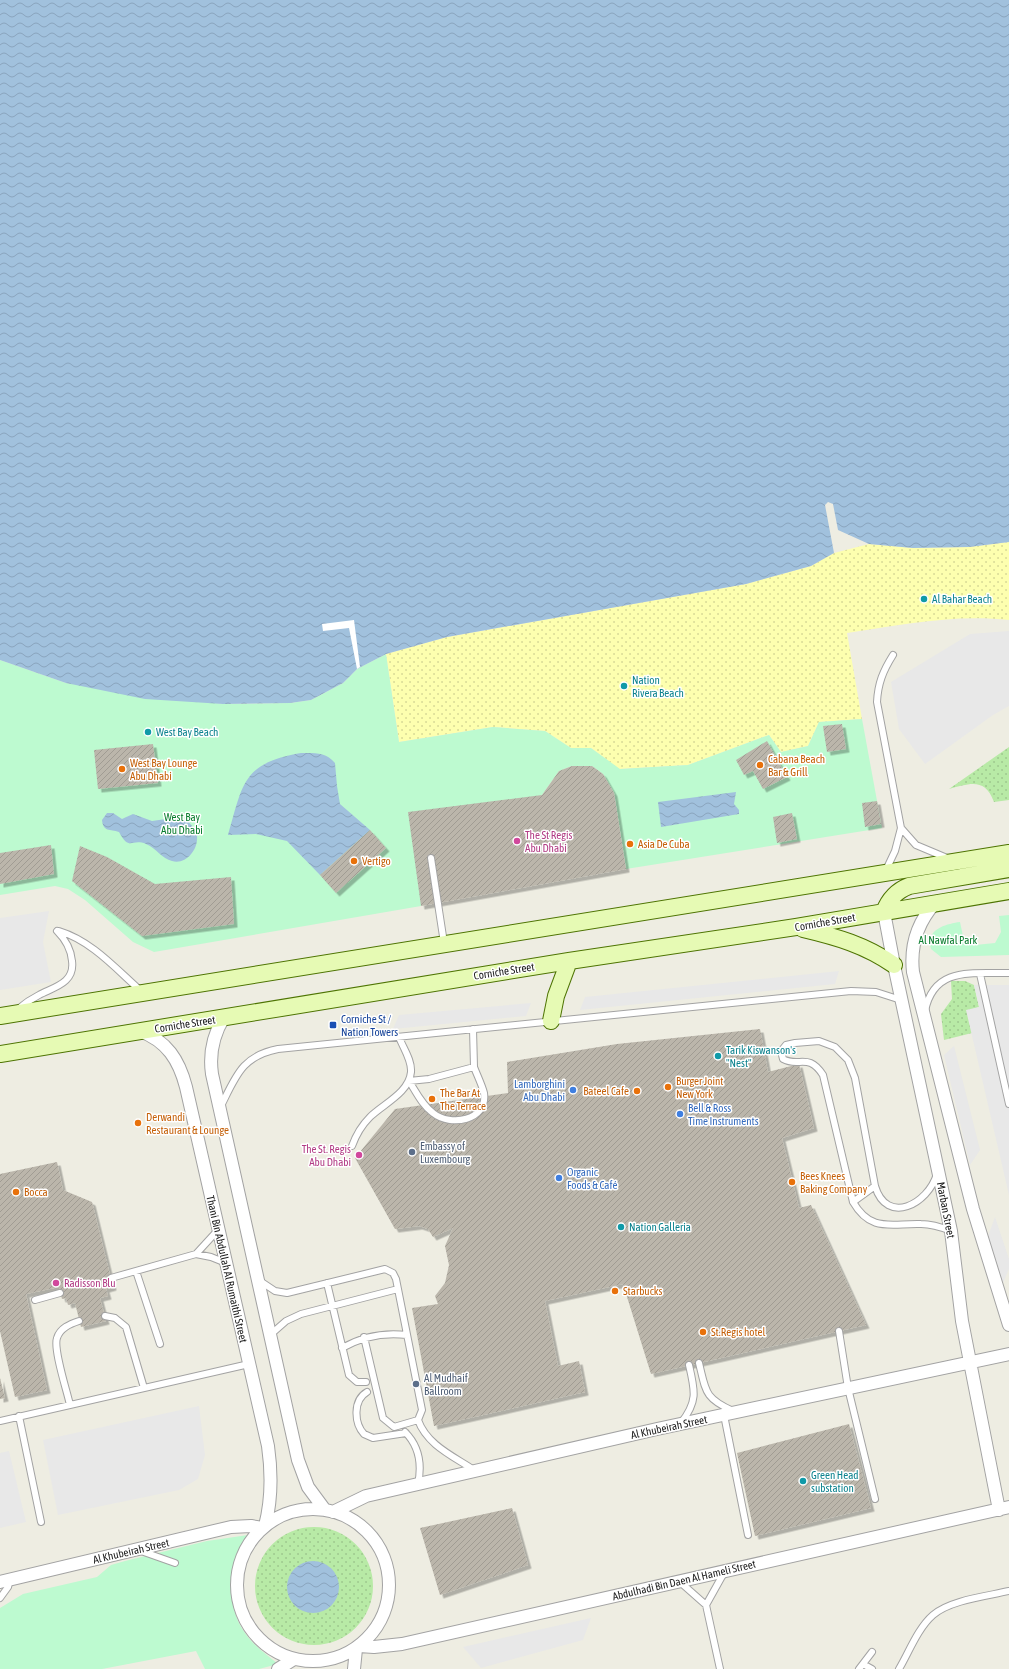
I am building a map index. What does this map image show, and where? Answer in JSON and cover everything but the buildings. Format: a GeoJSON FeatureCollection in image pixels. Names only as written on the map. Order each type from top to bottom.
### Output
{"type":"FeatureCollection","features":[{"type":"Feature","properties":{"kind":"main road"},"geometry":{"type":"LineString","coordinates":[[6,1015],[1009,853]]}},
{"type":"Feature","properties":{"kind":"main road"},"geometry":{"type":"LineString","coordinates":[[884,912],[887,904],[895,894],[909,886],[1009,869]]}},
{"type":"Feature","properties":{"kind":"main road","name":"Corniche Street"},"geometry":{"type":"LineString","coordinates":[[0,1054],[570,961],[796,927],[1009,891]]}},
{"type":"Feature","properties":{"kind":"main road"},"geometry":{"type":"LineString","coordinates":[[796,927],[834,936],[860,945],[894,965]]}},
{"type":"Feature","properties":{"kind":"main road"},"geometry":{"type":"LineString","coordinates":[[551,1021],[560,984],[570,961]]}},
{"type":"Feature","properties":{"kind":"street"},"geometry":{"type":"LineString","coordinates":[[935,903],[923,918],[913,945],[913,972],[974,1209],[1009,1325]]}},
{"type":"Feature","properties":{"kind":"street","name":"Marban Street"},"geometry":{"type":"LineString","coordinates":[[884,912],[901,1000],[951,1231],[962,1321],[969,1362],[1004,1509]]}},
{"type":"Feature","properties":{"kind":"street"},"geometry":{"type":"LineString","coordinates":[[224,1017],[216,1033],[211,1052],[212,1074],[298,1460],[308,1487],[329,1511]]}},
{"type":"Feature","properties":{"kind":"street","name":"Thani Bin Abdullah Al Rumaithi Street"},"geometry":{"type":"LineString","coordinates":[[140,1031],[163,1044],[174,1056],[182,1072],[270,1462],[271,1495],[264,1527]]}},
{"type":"Feature","properties":{"kind":"street","name":"Al Khubeirah Street"},"geometry":{"type":"LineString","coordinates":[[329,1511],[366,1496],[680,1424],[1009,1354]]}},
{"type":"Feature","properties":{"kind":"street","name":"Abdulhadi Bin Daen Al Hameli Street"},"geometry":{"type":"LineString","coordinates":[[358,1648],[402,1644],[1004,1509]]}},
{"type":"Feature","properties":{"kind":"street"},"geometry":{"type":"LineString","coordinates":[[278,1669],[300,1663],[330,1660],[358,1648],[378,1626],[385,1613],[389,1599],[388,1571],[381,1551],[369,1533],[346,1516],[329,1511],[300,1510],[287,1514],[264,1527],[253,1538],[241,1562],[237,1588],[243,1615],[258,1638],[269,1647],[300,1663]]}},
{"type":"Feature","properties":{"kind":"street","name":"Al Khubeirah Street"},"geometry":{"type":"LineString","coordinates":[[5,1580],[231,1527],[264,1527]]}},
{"type":"Feature","properties":{"kind":"street"},"geometry":{"type":"LineString","coordinates":[[354,1669],[358,1648]]}},
{"type":"Feature","properties":{"kind":"lane"},"geometry":{"type":"LineString","coordinates":[[885,873],[896,851],[901,828],[877,702],[878,689],[882,673],[893,655]]}},
{"type":"Feature","properties":{"kind":"lane"},"geometry":{"type":"LineString","coordinates":[[901,828],[916,845],[956,861]]}},
{"type":"Feature","properties":{"kind":"lane"},"geometry":{"type":"LineString","coordinates":[[431,858],[444,944]]}},
{"type":"Feature","properties":{"kind":"lane"},"geometry":{"type":"LineString","coordinates":[[6,1015],[37,996],[60,986],[71,974],[73,964],[71,952],[66,940],[57,931],[70,935],[93,949],[143,993]]}},
{"type":"Feature","properties":{"kind":"lane"},"geometry":{"type":"LineString","coordinates":[[924,1017],[931,994],[942,980],[954,976],[1009,973]]}},
{"type":"Feature","properties":{"kind":"lane"},"geometry":{"type":"LineString","coordinates":[[980,974],[1009,1104]]}},
{"type":"Feature","properties":{"kind":"lane"},"geometry":{"type":"LineString","coordinates":[[220,1109],[238,1073],[247,1061],[260,1053],[278,1049],[851,991],[876,992],[901,1000]]}},
{"type":"Feature","properties":{"kind":"lane"},"geometry":{"type":"LineString","coordinates":[[409,1081],[425,1106],[434,1114],[450,1120],[466,1119],[476,1115],[481,1108],[484,1094],[474,1067],[473,1029]]}},
{"type":"Feature","properties":{"kind":"lane"},"geometry":{"type":"LineString","coordinates":[[352,1146],[363,1125],[379,1108],[389,1102],[409,1081],[411,1071],[409,1061],[399,1037]]}},
{"type":"Feature","properties":{"kind":"lane"},"geometry":{"type":"LineString","coordinates":[[938,1171],[928,1192],[917,1202],[904,1207],[892,1206],[886,1203],[881,1198],[875,1186],[855,1078],[848,1060],[835,1047],[818,1041],[786,1045],[781,1052],[783,1059],[790,1062],[810,1062],[823,1075],[853,1202],[862,1215],[876,1224],[892,1226],[925,1224],[951,1231]]}},
{"type":"Feature","properties":{"kind":"lane"},"geometry":{"type":"LineString","coordinates":[[409,1081],[429,1079],[474,1067]]}},
{"type":"Feature","properties":{"kind":"lane"},"geometry":{"type":"LineString","coordinates":[[853,1202],[875,1186]]}},
{"type":"Feature","properties":{"kind":"lane"},"geometry":{"type":"LineString","coordinates":[[196,1254],[218,1230]]}},
{"type":"Feature","properties":{"kind":"lane"},"geometry":{"type":"LineString","coordinates":[[111,1278],[196,1254],[211,1257],[226,1263]]}},
{"type":"Feature","properties":{"kind":"lane"},"geometry":{"type":"LineString","coordinates":[[258,1279],[269,1288],[281,1292],[294,1292],[384,1269],[390,1271],[395,1276],[398,1289],[422,1410],[418,1420],[423,1432],[432,1442],[476,1471]]}},
{"type":"Feature","properties":{"kind":"lane"},"geometry":{"type":"LineString","coordinates":[[136,1271],[160,1344]]}},
{"type":"Feature","properties":{"kind":"lane"},"geometry":{"type":"LineString","coordinates":[[327,1283],[349,1375],[357,1382],[366,1382]]}},
{"type":"Feature","properties":{"kind":"lane"},"geometry":{"type":"LineString","coordinates":[[270,1335],[294,1317],[398,1289]]}},
{"type":"Feature","properties":{"kind":"lane"},"geometry":{"type":"LineString","coordinates":[[34,1300],[60,1293]]}},
{"type":"Feature","properties":{"kind":"lane"},"geometry":{"type":"LineString","coordinates":[[105,1316],[115,1318],[126,1327],[144,1388]]}},
{"type":"Feature","properties":{"kind":"lane"},"geometry":{"type":"LineString","coordinates":[[70,1405],[56,1344],[59,1333],[64,1328],[79,1321]]}},
{"type":"Feature","properties":{"kind":"lane"},"geometry":{"type":"LineString","coordinates":[[839,1331],[848,1388],[875,1499]]}},
{"type":"Feature","properties":{"kind":"lane"},"geometry":{"type":"LineString","coordinates":[[342,1348],[364,1337],[385,1334],[407,1335]]}},
{"type":"Feature","properties":{"kind":"lane"},"geometry":{"type":"LineString","coordinates":[[364,1337],[382,1414],[390,1425],[399,1427],[406,1434],[416,1449],[419,1457],[420,1476],[418,1484]]}},
{"type":"Feature","properties":{"kind":"lane"},"geometry":{"type":"LineString","coordinates":[[699,1363],[706,1393],[719,1405],[736,1412]]}},
{"type":"Feature","properties":{"kind":"lane"},"geometry":{"type":"LineString","coordinates":[[0,1421],[249,1364]]}},
{"type":"Feature","properties":{"kind":"lane"},"geometry":{"type":"LineString","coordinates":[[680,1424],[688,1414],[695,1397],[689,1365]]}},
{"type":"Feature","properties":{"kind":"lane"},"geometry":{"type":"LineString","coordinates":[[367,1392],[360,1398],[357,1407],[358,1420],[364,1434],[374,1438],[406,1434]]}},
{"type":"Feature","properties":{"kind":"lane"},"geometry":{"type":"LineString","coordinates":[[724,1415],[748,1535]]}},
{"type":"Feature","properties":{"kind":"lane"},"geometry":{"type":"LineString","coordinates":[[19,1416],[41,1522]]}},
{"type":"Feature","properties":{"kind":"lane"},"geometry":{"type":"LineString","coordinates":[[399,1427],[418,1420]]}},
{"type":"Feature","properties":{"kind":"lane"},"geometry":{"type":"LineString","coordinates":[[137,1550],[175,1563]]}},
{"type":"Feature","properties":{"kind":"lane"},"geometry":{"type":"LineString","coordinates":[[706,1605],[725,1571]]}},
{"type":"Feature","properties":{"kind":"lane"},"geometry":{"type":"LineString","coordinates":[[0,1598],[8,1587],[5,1580]]}},
{"type":"Feature","properties":{"kind":"lane"},"geometry":{"type":"LineString","coordinates":[[679,1582],[706,1605],[720,1669]]}},
{"type":"Feature","properties":{"kind":"lane"},"geometry":{"type":"LineString","coordinates":[[899,1669],[925,1625],[937,1612],[954,1604],[1009,1591]]}},
{"type":"Feature","properties":{"kind":"lane"},"geometry":{"type":"LineString","coordinates":[[872,1652],[861,1667],[872,1669]]}},
{"type":"Feature","properties":{"kind":"shaded area"},"geometry":{"type":"Polygon","coordinates":[[[1009,631],[1009,706],[993,715],[925,764],[899,729],[891,682],[970,634],[1009,631]]]}},
{"type":"Feature","properties":{"kind":"shaded area"},"geometry":{"type":"Polygon","coordinates":[[[1009,747],[1009,800],[994,802],[986,789],[976,784],[964,785],[949,789],[1009,747]]]}},
{"type":"Feature","properties":{"kind":"shaded area"},"geometry":{"type":"Polygon","coordinates":[[[49,911],[43,942],[51,982],[0,990],[0,918],[49,911]]]}},
{"type":"Feature","properties":{"kind":"shaded area"},"geometry":{"type":"Polygon","coordinates":[[[839,971],[835,984],[580,1010],[585,997],[839,971]]]}},
{"type":"Feature","properties":{"kind":"shaded area"},"geometry":{"type":"Polygon","coordinates":[[[951,981],[965,981],[974,985],[979,1007],[967,1011],[972,1033],[944,1040],[941,1014],[952,999],[951,981]]]}},
{"type":"Feature","properties":{"kind":"shaded area"},"geometry":{"type":"Polygon","coordinates":[[[974,985],[1009,985],[1009,1195],[966,1010],[979,1007],[974,985]]]}},
{"type":"Feature","properties":{"kind":"shaded area"},"geometry":{"type":"Polygon","coordinates":[[[531,1003],[526,1016],[393,1029],[399,1015],[531,1003]]]}},
{"type":"Feature","properties":{"kind":"shaded area"},"geometry":{"type":"Polygon","coordinates":[[[954,1046],[980,1150],[970,1165],[944,1055],[954,1046]]]}},
{"type":"Feature","properties":{"kind":"shaded area"},"geometry":{"type":"Polygon","coordinates":[[[995,1217],[1009,1259],[1009,1269],[1003,1283],[988,1236],[995,1217]]]}},
{"type":"Feature","properties":{"kind":"shaded area"},"geometry":{"type":"Polygon","coordinates":[[[199,1406],[205,1455],[198,1479],[179,1490],[58,1515],[43,1440],[199,1406]]]}},
{"type":"Feature","properties":{"kind":"shaded area"},"geometry":{"type":"Polygon","coordinates":[[[9,1451],[26,1522],[0,1528],[0,1453],[9,1451]]]}},
{"type":"Feature","properties":{"kind":"shaded area"},"geometry":{"type":"Polygon","coordinates":[[[314,1527],[337,1531],[356,1544],[369,1563],[373,1586],[369,1609],[356,1628],[337,1641],[314,1645],[291,1641],[272,1628],[259,1609],[255,1586],[259,1563],[272,1544],[291,1531],[314,1527]]]}},
{"type":"Feature","properties":{"kind":"shaded area"},"geometry":{"type":"Polygon","coordinates":[[[591,1618],[583,1640],[481,1668],[463,1647],[591,1618]]]}},
{"type":"Feature","properties":{"kind":"sand","name":"Nation Rivera Beach"},"geometry":{"type":"Polygon","coordinates":[[[1009,542],[1009,620],[968,618],[948,619],[847,633],[862,719],[819,722],[808,746],[781,752],[769,735],[688,765],[619,769],[591,748],[571,748],[545,731],[493,727],[399,742],[386,654],[447,637],[746,584],[811,566],[834,553],[869,544],[913,548],[969,547],[1009,542]]]}},
{"type":"Feature","properties":{"kind":"green space","name":"West Bay Abu Dhabi"},"geometry":{"type":"Polygon","coordinates":[[[386,654],[399,742],[493,727],[545,731],[571,748],[591,748],[620,769],[688,765],[769,735],[781,752],[808,746],[819,722],[862,719],[882,828],[626,869],[614,793],[603,774],[592,766],[572,766],[559,771],[542,795],[421,906],[154,952],[133,942],[85,900],[68,889],[55,886],[0,895],[0,660],[66,683],[223,704],[290,703],[311,700],[343,683],[357,669],[386,654]]]}},
{"type":"Feature","properties":{"kind":"green space","name":"Al Nawfal Park"},"geometry":{"type":"Polygon","coordinates":[[[1009,915],[1009,955],[941,957],[931,949],[930,942],[934,932],[943,926],[960,922],[963,936],[975,945],[995,943],[1001,932],[999,916],[1009,915]]]}},
{"type":"Feature","properties":{"kind":"green space"},"geometry":{"type":"Polygon","coordinates":[[[248,1535],[242,1547],[234,1571],[232,1596],[234,1609],[238,1621],[252,1642],[278,1664],[259,1669],[205,1669],[196,1651],[102,1669],[0,1669],[0,1608],[23,1594],[97,1577],[111,1565],[125,1561],[207,1541],[248,1535]]]}},
{"type":"Feature","properties":{"kind":"water"},"geometry":{"type":"Polygon","coordinates":[[[0,0],[1009,0],[1009,542],[969,547],[913,548],[869,544],[838,530],[833,504],[828,502],[825,505],[834,553],[811,566],[746,584],[447,637],[386,654],[357,669],[343,683],[311,700],[290,703],[223,704],[145,699],[66,683],[0,660],[0,0]]]}},
{"type":"Feature","properties":{"kind":"water"},"geometry":{"type":"Polygon","coordinates":[[[301,753],[316,753],[332,759],[335,763],[340,804],[370,830],[320,875],[287,841],[256,834],[228,835],[242,789],[256,770],[267,763],[282,757],[301,753]]]}},
{"type":"Feature","properties":{"kind":"water"},"geometry":{"type":"Polygon","coordinates":[[[736,792],[734,804],[739,810],[739,814],[661,827],[658,802],[736,792]]]}},
{"type":"Feature","properties":{"kind":"water"},"geometry":{"type":"Polygon","coordinates":[[[107,813],[113,813],[122,819],[133,814],[152,821],[173,818],[187,820],[197,834],[195,848],[186,859],[177,862],[168,860],[146,844],[137,842],[128,843],[119,832],[105,828],[102,820],[107,813]]]}},
{"type":"Feature","properties":{"kind":"water"},"geometry":{"type":"Polygon","coordinates":[[[308,1561],[318,1561],[332,1568],[339,1582],[339,1592],[332,1606],[318,1613],[308,1613],[298,1609],[291,1602],[287,1592],[287,1582],[291,1572],[298,1565],[308,1561]]]}},
{"type":"Feature","properties":{"kind":"pier"},"geometry":{"type":"Polygon","coordinates":[[[354,620],[360,667],[357,669],[349,628],[323,631],[322,624],[354,620]]]}},
{"type":"Feature","properties":{"kind":"place","name":"Al Bahar Beach"},"geometry":{"type":"Point","coordinates":[924,599]}},
{"type":"Feature","properties":{"kind":"place","name":"Nation Rivera Beach"},"geometry":{"type":"Point","coordinates":[624,686]}},
{"type":"Feature","properties":{"kind":"place","name":"West Bay Beach"},"geometry":{"type":"Point","coordinates":[148,732]}},
{"type":"Feature","properties":{"kind":"place","name":"Cabana Beach Bar & Grill"},"geometry":{"type":"Point","coordinates":[760,765]}},
{"type":"Feature","properties":{"kind":"place","name":"West Bay Lounge Abu Dhabi"},"geometry":{"type":"Point","coordinates":[122,769]}},
{"type":"Feature","properties":{"kind":"place","name":"The St Regis Abu Dhabi"},"geometry":{"type":"Point","coordinates":[517,841]}},
{"type":"Feature","properties":{"kind":"place","name":"Asia De Cuba"},"geometry":{"type":"Point","coordinates":[630,844]}},
{"type":"Feature","properties":{"kind":"place","name":"Vertigo"},"geometry":{"type":"Point","coordinates":[354,861]}},
{"type":"Feature","properties":{"kind":"place","name":"Corniche St / Nation Towers"},"geometry":{"type":"Point","coordinates":[333,1025]}},
{"type":"Feature","properties":{"kind":"place","name":"Tarik Kiswanson's \"Nest\""},"geometry":{"type":"Point","coordinates":[718,1056]}},
{"type":"Feature","properties":{"kind":"place","name":"Burger Joint New York"},"geometry":{"type":"Point","coordinates":[668,1087]}},
{"type":"Feature","properties":{"kind":"place","name":"Lamborghini Abu Dhabi"},"geometry":{"type":"Point","coordinates":[573,1090]}},
{"type":"Feature","properties":{"kind":"place","name":"Bateel Cafe"},"geometry":{"type":"Point","coordinates":[637,1091]}},
{"type":"Feature","properties":{"kind":"place","name":"The Bar At The Terrace"},"geometry":{"type":"Point","coordinates":[432,1099]}},
{"type":"Feature","properties":{"kind":"place","name":"Bell & Ross Time Instruments"},"geometry":{"type":"Point","coordinates":[680,1114]}},
{"type":"Feature","properties":{"kind":"place","name":"Derwandi Restaurant & Lounge"},"geometry":{"type":"Point","coordinates":[138,1123]}},
{"type":"Feature","properties":{"kind":"place","name":"Embassy of Luxembourg"},"geometry":{"type":"Point","coordinates":[412,1152]}},
{"type":"Feature","properties":{"kind":"place","name":"The St. Regis Abu Dhabi"},"geometry":{"type":"Point","coordinates":[359,1155]}},
{"type":"Feature","properties":{"kind":"place","name":"Organic Foods & Café"},"geometry":{"type":"Point","coordinates":[559,1178]}},
{"type":"Feature","properties":{"kind":"place","name":"Bees Knees Baking Company"},"geometry":{"type":"Point","coordinates":[792,1182]}},
{"type":"Feature","properties":{"kind":"place","name":"Bocca"},"geometry":{"type":"Point","coordinates":[16,1192]}},
{"type":"Feature","properties":{"kind":"place","name":"Nation Galleria"},"geometry":{"type":"Point","coordinates":[621,1227]}},
{"type":"Feature","properties":{"kind":"place","name":"Radisson Blu"},"geometry":{"type":"Point","coordinates":[56,1283]}},
{"type":"Feature","properties":{"kind":"place","name":"Starbucks"},"geometry":{"type":"Point","coordinates":[615,1291]}},
{"type":"Feature","properties":{"kind":"place","name":"St.Regis hotel"},"geometry":{"type":"Point","coordinates":[703,1332]}},
{"type":"Feature","properties":{"kind":"place","name":"Al Mudhaif Ballroom"},"geometry":{"type":"Point","coordinates":[416,1384]}},
{"type":"Feature","properties":{"kind":"place","name":"Green Head substation"},"geometry":{"type":"Point","coordinates":[803,1481]}}]}
